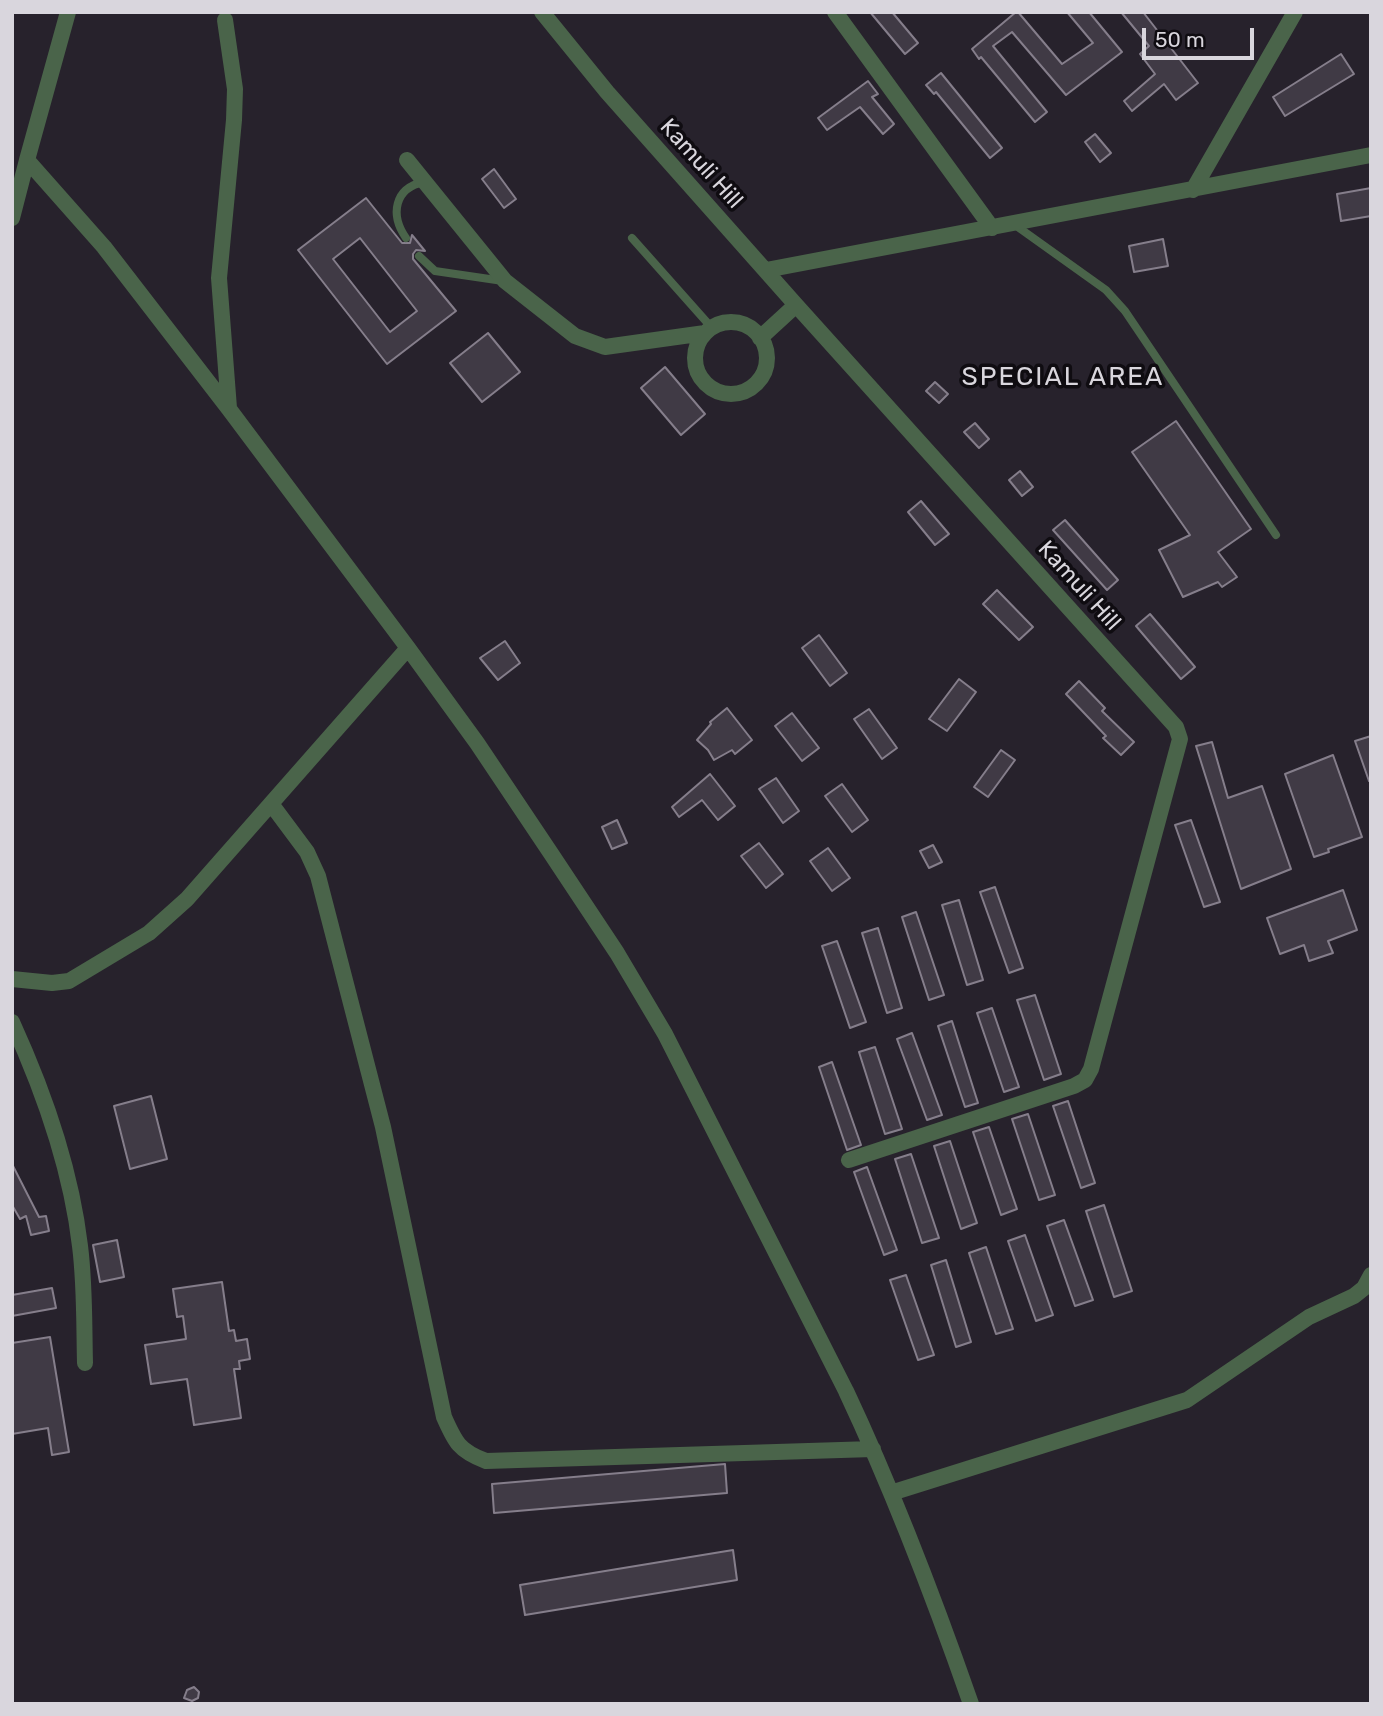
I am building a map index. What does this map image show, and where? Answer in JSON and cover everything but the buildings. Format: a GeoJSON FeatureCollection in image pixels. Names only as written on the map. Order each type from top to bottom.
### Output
{"type":"FeatureCollection","features":[{"type":"Feature","properties":{"kind":"street"},"geometry":{"type":"LineString","coordinates":[[12,218],[68,12]]}},
{"type":"Feature","properties":{"kind":"street","name":"Kamuli Hill"},"geometry":{"type":"LineString","coordinates":[[542,12],[607,92],[1176,727],[1180,739],[1091,1069],[1084,1080],[1074,1086],[849,1160]]}},
{"type":"Feature","properties":{"kind":"street"},"geometry":{"type":"LineString","coordinates":[[835,12],[992,228]]}},
{"type":"Feature","properties":{"kind":"street"},"geometry":{"type":"LineString","coordinates":[[1193,190],[1295,12]]}},
{"type":"Feature","properties":{"kind":"street"},"geometry":{"type":"LineString","coordinates":[[225,20],[235,89],[219,278],[229,409]]}},
{"type":"Feature","properties":{"kind":"street"},"geometry":{"type":"LineString","coordinates":[[765,270],[1371,155]]}},
{"type":"Feature","properties":{"kind":"street"},"geometry":{"type":"LineString","coordinates":[[27,160],[104,247],[408,648],[477,743],[617,953],[665,1034],[792,1281],[873,1449],[931,1589],[971,1704]]}},
{"type":"Feature","properties":{"kind":"street"},"geometry":{"type":"LineString","coordinates":[[407,160],[505,281],[575,336],[597,345],[620,346],[709,331]]}},
{"type":"Feature","properties":{"kind":"street"},"geometry":{"type":"LineString","coordinates":[[760,338],[796,305]]}},
{"type":"Feature","properties":{"kind":"street"},"geometry":{"type":"LineString","coordinates":[[738,323],[747,326],[760,338],[767,362],[761,378],[749,389],[725,394],[717,392],[704,382],[696,367],[696,349],[709,331],[720,324],[738,323]]}},
{"type":"Feature","properties":{"kind":"street"},"geometry":{"type":"LineString","coordinates":[[12,979],[52,983],[69,981],[149,933],[187,899],[408,648]]}},
{"type":"Feature","properties":{"kind":"street"},"geometry":{"type":"LineString","coordinates":[[272,805],[307,852],[318,876],[383,1127],[444,1417],[455,1441],[467,1454],[486,1461],[873,1449]]}},
{"type":"Feature","properties":{"kind":"street"},"geometry":{"type":"LineString","coordinates":[[12,1022],[33,1069],[67,1173],[80,1245],[85,1363]]}},
{"type":"Feature","properties":{"kind":"street"},"geometry":{"type":"LineString","coordinates":[[891,1493],[1187,1400],[1309,1317],[1354,1296],[1364,1287],[1371,1275]]}},
{"type":"Feature","properties":{"kind":"lane"},"geometry":{"type":"LineString","coordinates":[[406,238],[398,226],[397,207],[402,191],[411,184],[424,182]]}},
{"type":"Feature","properties":{"kind":"lane"},"geometry":{"type":"LineString","coordinates":[[1014,224],[1106,290],[1125,311],[1276,535]]}},
{"type":"Feature","properties":{"kind":"lane"},"geometry":{"type":"LineString","coordinates":[[632,238],[709,331]]}},
{"type":"Feature","properties":{"kind":"lane"},"geometry":{"type":"LineString","coordinates":[[419,256],[435,271],[505,281]]}},
{"type":"Feature","properties":{"kind":"district","name":"SPECIAL AREA"},"geometry":{"type":"Point","coordinates":[1063,377]}}]}
